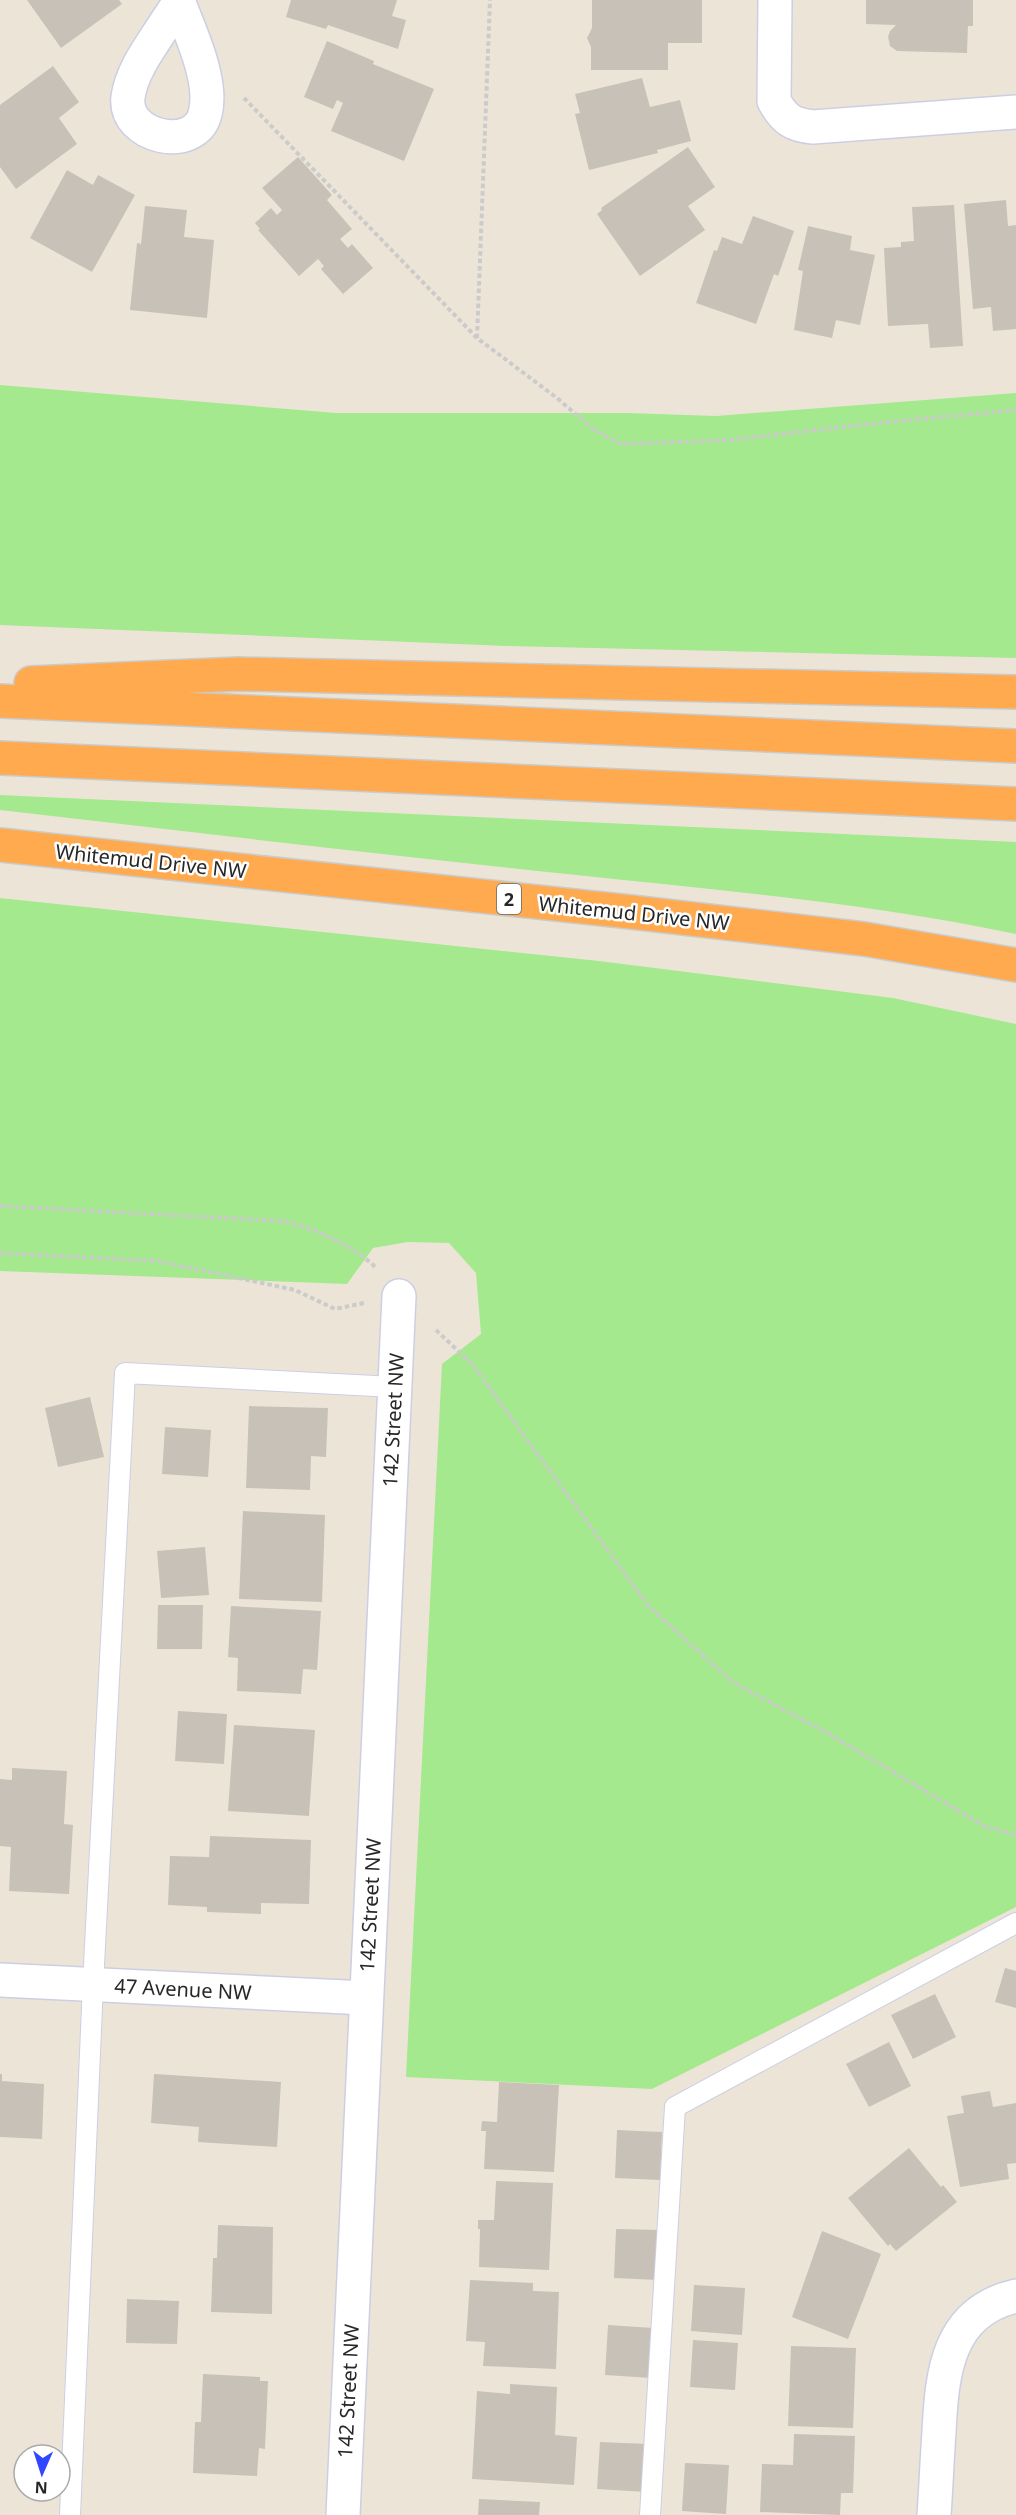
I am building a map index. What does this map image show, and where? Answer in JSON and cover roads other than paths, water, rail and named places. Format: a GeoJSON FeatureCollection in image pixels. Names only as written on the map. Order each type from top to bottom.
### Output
{"type":"FeatureCollection","features":[{"type":"Feature","properties":{"kind":"highway"},"geometry":{"type":"LineString","coordinates":[[0,684],[238,674],[1016,692]]}},
{"type":"Feature","properties":{"kind":"highway"},"geometry":{"type":"LineString","coordinates":[[0,701],[1016,746]]}},
{"type":"Feature","properties":{"kind":"highway"},"geometry":{"type":"LineString","coordinates":[[0,758],[1016,804]]}},
{"type":"Feature","properties":{"kind":"highway","name":"Whitemud Drive NW"},"geometry":{"type":"LineString","coordinates":[[0,845],[841,936],[1016,965]]}},
{"type":"Feature","properties":{"kind":"street"},"geometry":{"type":"LineString","coordinates":[[775,0],[774,101],[782,115],[795,125],[813,127],[1016,111]]}},
{"type":"Feature","properties":{"kind":"street"},"geometry":{"type":"LineString","coordinates":[[179,1],[197,50],[206,91],[205,116],[198,126],[186,133],[171,137],[140,128],[132,117],[128,101],[130,84],[146,52],[179,1]]}},
{"type":"Feature","properties":{"kind":"street","name":"142 Street NW"},"geometry":{"type":"LineString","coordinates":[[343,2515],[399,1296]]}},
{"type":"Feature","properties":{"kind":"street","name":"47 Avenue NW"},"geometry":{"type":"LineString","coordinates":[[0,1980],[366,1998]]}},
{"type":"Feature","properties":{"kind":"street"},"geometry":{"type":"LineString","coordinates":[[934,2515],[941,2388],[945,2365],[952,2345],[975,2316],[1005,2300]]}},
{"type":"Feature","properties":{"kind":"lane"},"geometry":{"type":"LineString","coordinates":[[70,2515],[93,1984],[124,1373],[394,1387]]}},
{"type":"Feature","properties":{"kind":"lane"},"geometry":{"type":"LineString","coordinates":[[650,2515],[675,2107],[1016,1923]]}}]}
